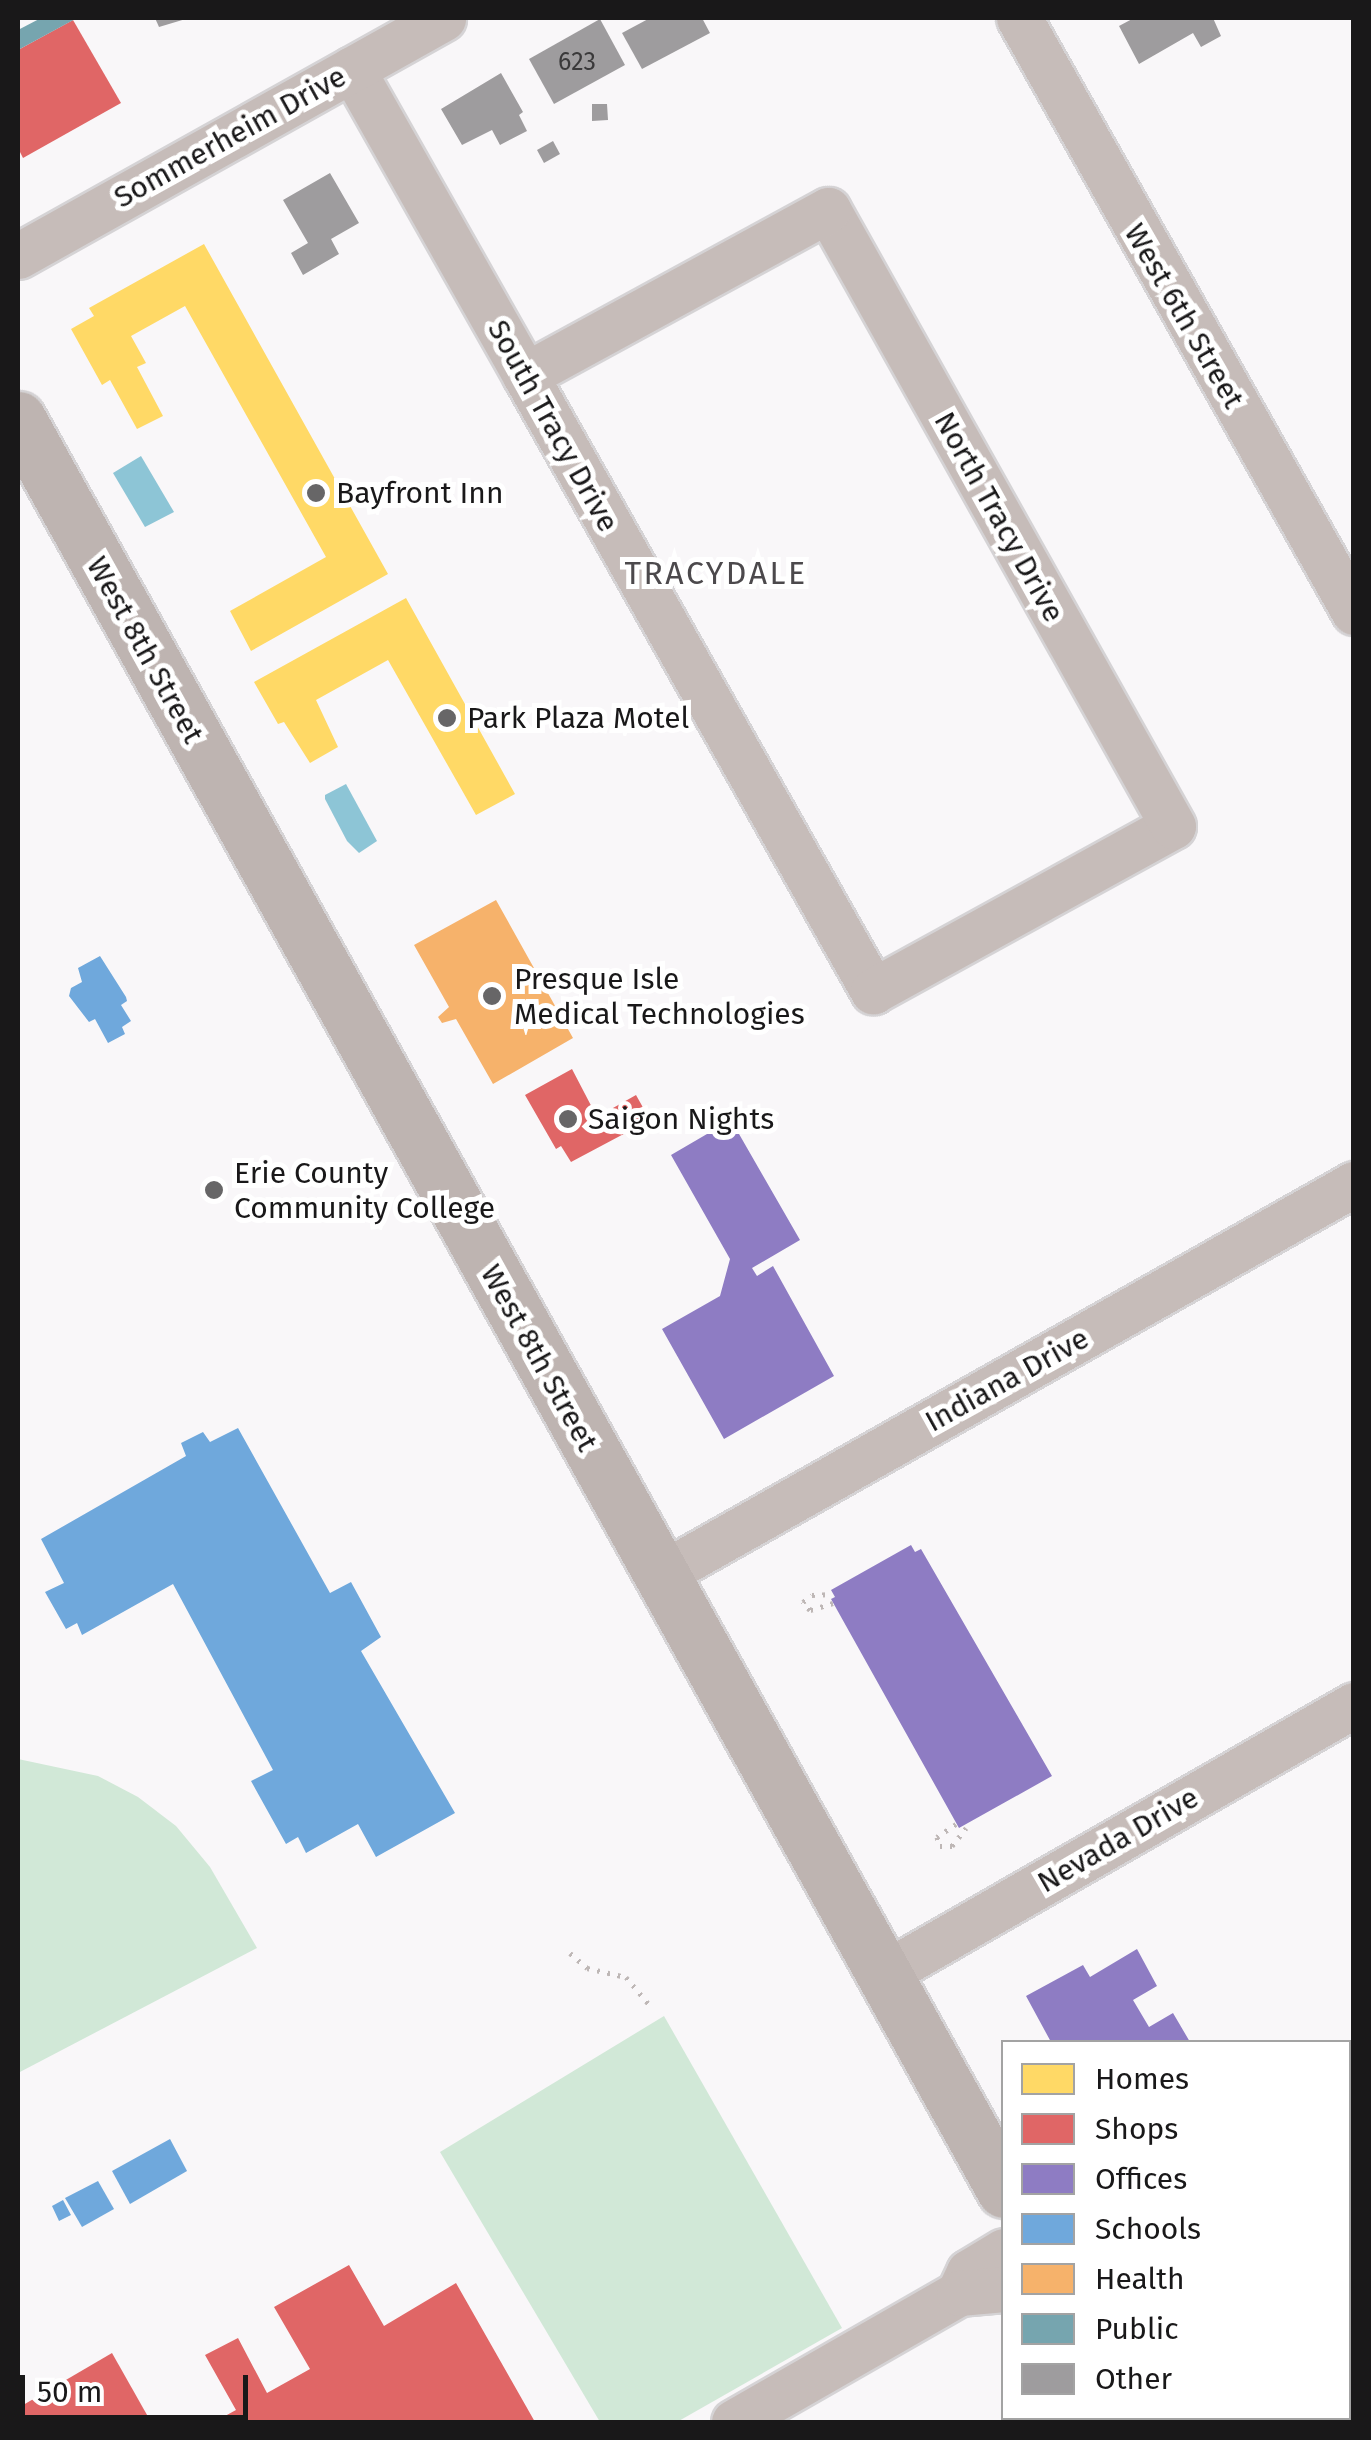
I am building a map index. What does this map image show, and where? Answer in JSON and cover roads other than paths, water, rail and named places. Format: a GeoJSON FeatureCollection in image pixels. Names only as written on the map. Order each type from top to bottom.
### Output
{"type":"FeatureCollection","features":[{"type":"Feature","properties":{"kind":"main road","name":"West 8th Street"},"geometry":{"type":"LineString","coordinates":[[18,419],[1001,2185]]}},
{"type":"Feature","properties":{"kind":"street","name":"Sommerheim Drive"},"geometry":{"type":"LineString","coordinates":[[18,256],[443,18]]}},
{"type":"Feature","properties":{"kind":"street","name":"West 6th Street"},"geometry":{"type":"LineString","coordinates":[[1019,18],[1354,612]]}},
{"type":"Feature","properties":{"kind":"street","name":"South Tracy Drive"},"geometry":{"type":"LineString","coordinates":[[352,69],[873,991]]}},
{"type":"Feature","properties":{"kind":"street","name":"North Tracy Drive"},"geometry":{"type":"LineString","coordinates":[[524,375],[828,210],[1173,826],[873,991]]}},
{"type":"Feature","properties":{"kind":"street","name":"Indiana Drive"},"geometry":{"type":"LineString","coordinates":[[660,1575],[1354,1184]]}},
{"type":"Feature","properties":{"kind":"street","name":"Nevada Drive"},"geometry":{"type":"LineString","coordinates":[[882,1975],[1354,1705]]}},
{"type":"Feature","properties":{"kind":"street"},"geometry":{"type":"LineString","coordinates":[[959,2293],[969,2272],[1001,2253]]}},
{"type":"Feature","properties":{"kind":"street"},"geometry":{"type":"LineString","coordinates":[[734,2422],[959,2293],[1001,2289]]}},
{"type":"Feature","properties":{"kind":"water"},"geometry":{"type":"Polygon","coordinates":[[[141,456],[174,512],[145,527],[113,473],[141,456]]]}},
{"type":"Feature","properties":{"kind":"water"},"geometry":{"type":"Polygon","coordinates":[[[346,784],[377,841],[359,853],[347,841],[325,799],[325,795],[346,784]]]}},
{"type":"Feature","properties":{"kind":"place","name":"Bayfront Inn"},"geometry":{"type":"Point","coordinates":[316,493]}},
{"type":"Feature","properties":{"kind":"place","name":"Park Plaza Motel"},"geometry":{"type":"Point","coordinates":[447,718]}},
{"type":"Feature","properties":{"kind":"place","name":"Presque Isle Medical Technologies"},"geometry":{"type":"Point","coordinates":[492,996]}},
{"type":"Feature","properties":{"kind":"place","name":"Saigon Nights"},"geometry":{"type":"Point","coordinates":[568,1119]}},
{"type":"Feature","properties":{"kind":"place","name":"Erie County Community College"},"geometry":{"type":"Point","coordinates":[214,1190]}},
{"type":"Feature","properties":{"kind":"district","name":"TRACYDALE"},"geometry":{"type":"Point","coordinates":[716,573]}}]}
